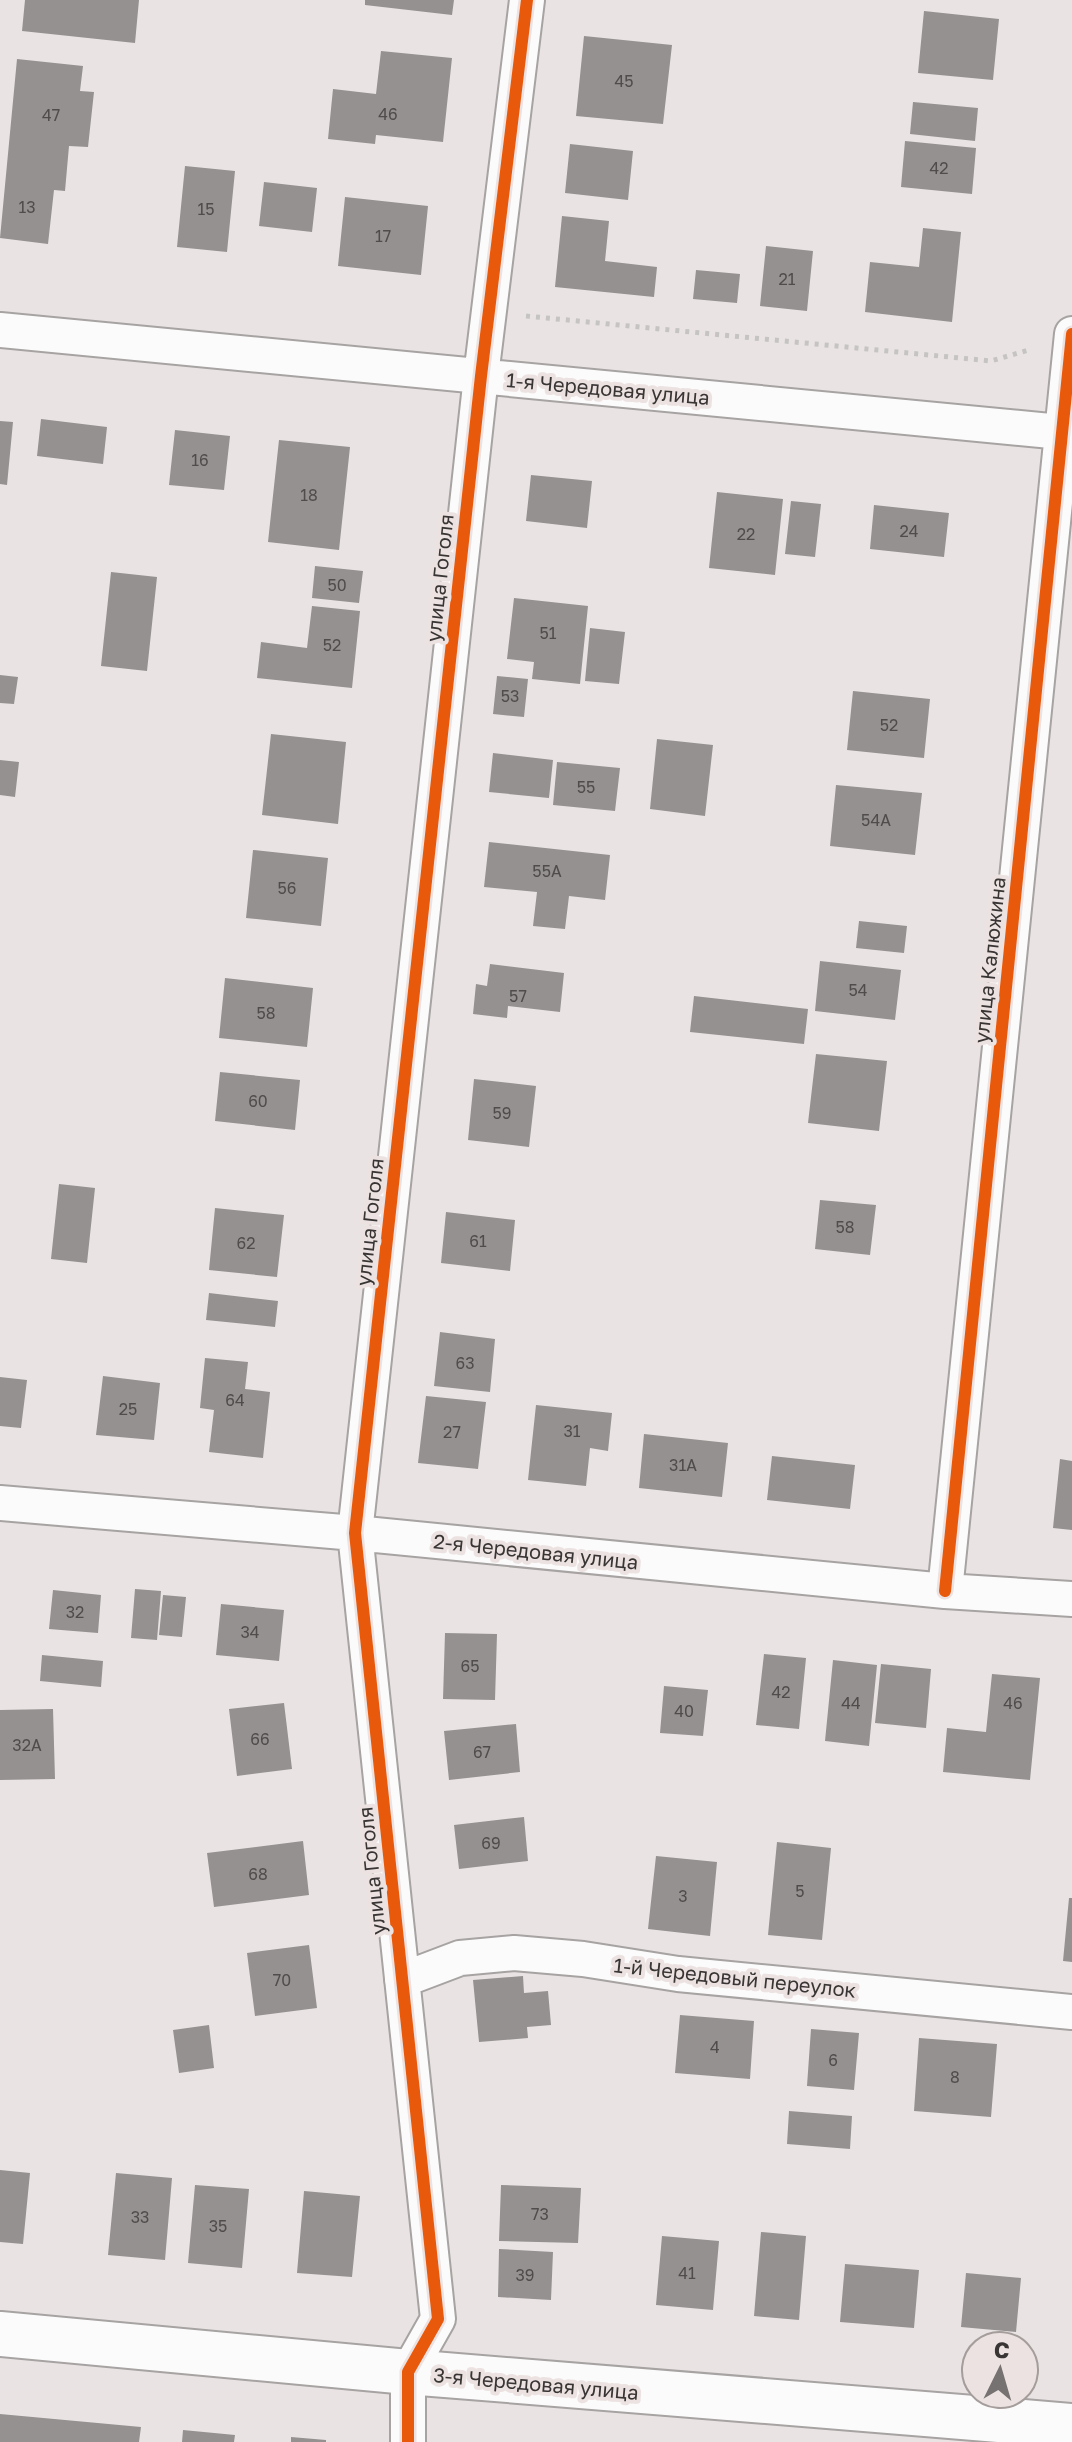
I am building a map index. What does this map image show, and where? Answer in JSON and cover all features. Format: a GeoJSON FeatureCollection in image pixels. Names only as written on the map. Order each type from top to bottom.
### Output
{"type":"FeatureCollection","features":[{"type":"Feature","properties":{"kind":"street","name":"улица Гоголя"},"geometry":{"type":"LineString","coordinates":[[408,2442],[408,2372],[438,2319],[355,1533],[481,376],[527,0]]}},
{"type":"Feature","properties":{"kind":"street","name":"1-я Чередовая улица"},"geometry":{"type":"LineString","coordinates":[[0,330],[1067,432]]}},
{"type":"Feature","properties":{"kind":"street","name":"улица Калюжина"},"geometry":{"type":"LineString","coordinates":[[945,1591],[1067,432],[1072,336]]}},
{"type":"Feature","properties":{"kind":"street","name":"2-я Чередовая улица"},"geometry":{"type":"LineString","coordinates":[[0,1503],[355,1533],[945,1591],[1072,1599]]}},
{"type":"Feature","properties":{"kind":"street","name":"1-й Чередовый переулок"},"geometry":{"type":"LineString","coordinates":[[402,1980],[460,1958],[514,1953],[583,1959],[678,1974],[1072,2012]]}},
{"type":"Feature","properties":{"kind":"street","name":"3-я Чередовая улица"},"geometry":{"type":"LineString","coordinates":[[0,2334],[408,2372],[1072,2426]]}},
{"type":"Feature","properties":{"kind":"path"},"geometry":{"type":"LineString","coordinates":[[489,313],[991,361],[1072,336]]}},
{"type":"Feature","properties":{"kind":"building"},"geometry":{"type":"Polygon","coordinates":[[[25,0],[139,0],[135,43],[22,31],[25,0]]]}},
{"type":"Feature","properties":{"kind":"building"},"geometry":{"type":"Polygon","coordinates":[[[365,0],[454,0],[452,15],[365,5],[365,0]]]}},
{"type":"Feature","properties":{"kind":"building"},"geometry":{"type":"Polygon","coordinates":[[[924,11],[999,19],[993,80],[918,73],[924,11]]]}},
{"type":"Feature","properties":{"kind":"building"},"geometry":{"type":"Polygon","coordinates":[[[584,36],[672,45],[663,124],[576,116],[584,36]]]}},
{"type":"Feature","properties":{"kind":"building"},"geometry":{"type":"Polygon","coordinates":[[[381,51],[452,58],[443,142],[376,135],[375,144],[328,139],[333,89],[376,94],[381,51]]]}},
{"type":"Feature","properties":{"kind":"building"},"geometry":{"type":"Polygon","coordinates":[[[17,59],[83,66],[80,91],[94,92],[88,147],[69,146],[65,191],[54,190],[48,244],[0,238],[17,59]]]}},
{"type":"Feature","properties":{"kind":"building"},"geometry":{"type":"Polygon","coordinates":[[[913,102],[978,108],[975,141],[910,134],[913,102]]]}},
{"type":"Feature","properties":{"kind":"building"},"geometry":{"type":"Polygon","coordinates":[[[905,141],[976,148],[972,194],[901,187],[905,141]]]}},
{"type":"Feature","properties":{"kind":"building"},"geometry":{"type":"Polygon","coordinates":[[[570,144],[633,151],[628,200],[565,193],[570,144]]]}},
{"type":"Feature","properties":{"kind":"building"},"geometry":{"type":"Polygon","coordinates":[[[185,166],[235,171],[227,252],[177,247],[185,166]]]}},
{"type":"Feature","properties":{"kind":"building"},"geometry":{"type":"Polygon","coordinates":[[[264,182],[317,188],[312,232],[259,226],[264,182]]]}},
{"type":"Feature","properties":{"kind":"building"},"geometry":{"type":"Polygon","coordinates":[[[345,197],[428,206],[421,275],[338,266],[345,197]]]}},
{"type":"Feature","properties":{"kind":"building"},"geometry":{"type":"Polygon","coordinates":[[[562,216],[609,221],[605,261],[657,267],[654,297],[555,287],[562,216]]]}},
{"type":"Feature","properties":{"kind":"building"},"geometry":{"type":"Polygon","coordinates":[[[923,228],[961,232],[952,322],[865,312],[870,262],[919,267],[923,228]]]}},
{"type":"Feature","properties":{"kind":"building"},"geometry":{"type":"Polygon","coordinates":[[[766,246],[813,251],[807,311],[760,306],[766,246]]]}},
{"type":"Feature","properties":{"kind":"building"},"geometry":{"type":"Polygon","coordinates":[[[696,270],[740,274],[737,303],[693,299],[696,270]]]}},
{"type":"Feature","properties":{"kind":"building"},"geometry":{"type":"Polygon","coordinates":[[[41,419],[107,427],[103,464],[37,456],[41,419]]]}},
{"type":"Feature","properties":{"kind":"building"},"geometry":{"type":"Polygon","coordinates":[[[0,421],[13,422],[7,485],[0,484],[0,421]]]}},
{"type":"Feature","properties":{"kind":"building"},"geometry":{"type":"Polygon","coordinates":[[[175,430],[230,436],[224,490],[169,485],[175,430]]]}},
{"type":"Feature","properties":{"kind":"building"},"geometry":{"type":"Polygon","coordinates":[[[279,440],[350,447],[339,550],[268,542],[279,440]]]}},
{"type":"Feature","properties":{"kind":"building"},"geometry":{"type":"Polygon","coordinates":[[[531,475],[592,481],[587,528],[526,521],[531,475]]]}},
{"type":"Feature","properties":{"kind":"building"},"geometry":{"type":"Polygon","coordinates":[[[717,492],[783,499],[775,575],[709,568],[717,492]]]}},
{"type":"Feature","properties":{"kind":"building"},"geometry":{"type":"Polygon","coordinates":[[[791,501],[821,504],[815,557],[785,554],[791,501]]]}},
{"type":"Feature","properties":{"kind":"building"},"geometry":{"type":"Polygon","coordinates":[[[874,505],[949,513],[944,557],[870,549],[874,505]]]}},
{"type":"Feature","properties":{"kind":"building"},"geometry":{"type":"Polygon","coordinates":[[[315,566],[363,571],[359,603],[312,598],[315,566]]]}},
{"type":"Feature","properties":{"kind":"building"},"geometry":{"type":"Polygon","coordinates":[[[111,572],[157,577],[147,671],[101,666],[111,572]]]}},
{"type":"Feature","properties":{"kind":"building"},"geometry":{"type":"Polygon","coordinates":[[[514,598],[588,606],[580,684],[532,679],[534,662],[507,659],[514,598]]]}},
{"type":"Feature","properties":{"kind":"building"},"geometry":{"type":"Polygon","coordinates":[[[312,606],[360,611],[352,688],[257,678],[261,642],[307,648],[312,606]]]}},
{"type":"Feature","properties":{"kind":"building"},"geometry":{"type":"Polygon","coordinates":[[[590,628],[625,632],[619,684],[585,681],[590,628]]]}},
{"type":"Feature","properties":{"kind":"building"},"geometry":{"type":"Polygon","coordinates":[[[0,675],[18,677],[14,704],[0,703],[0,675]]]}},
{"type":"Feature","properties":{"kind":"building"},"geometry":{"type":"Polygon","coordinates":[[[497,676],[528,679],[524,717],[493,714],[497,676]]]}},
{"type":"Feature","properties":{"kind":"building"},"geometry":{"type":"Polygon","coordinates":[[[853,691],[930,699],[924,758],[847,750],[853,691]]]}},
{"type":"Feature","properties":{"kind":"building"},"geometry":{"type":"Polygon","coordinates":[[[271,734],[346,742],[338,824],[262,815],[271,734]]]}},
{"type":"Feature","properties":{"kind":"building"},"geometry":{"type":"Polygon","coordinates":[[[657,739],[713,745],[705,816],[650,809],[657,739]]]}},
{"type":"Feature","properties":{"kind":"building"},"geometry":{"type":"Polygon","coordinates":[[[493,753],[553,760],[549,798],[489,792],[493,753]]]}},
{"type":"Feature","properties":{"kind":"building"},"geometry":{"type":"Polygon","coordinates":[[[0,760],[19,762],[15,797],[0,795],[0,760]]]}},
{"type":"Feature","properties":{"kind":"building"},"geometry":{"type":"Polygon","coordinates":[[[557,762],[620,768],[615,811],[553,805],[557,762]]]}},
{"type":"Feature","properties":{"kind":"building"},"geometry":{"type":"Polygon","coordinates":[[[836,785],[922,793],[915,855],[830,846],[836,785]]]}},
{"type":"Feature","properties":{"kind":"building"},"geometry":{"type":"Polygon","coordinates":[[[489,842],[610,855],[605,900],[569,896],[565,929],[533,926],[537,892],[484,887],[489,842]]]}},
{"type":"Feature","properties":{"kind":"building"},"geometry":{"type":"Polygon","coordinates":[[[253,850],[328,858],[321,926],[246,918],[253,850]]]}},
{"type":"Feature","properties":{"kind":"building"},"geometry":{"type":"Polygon","coordinates":[[[859,921],[907,926],[904,953],[856,948],[859,921]]]}},
{"type":"Feature","properties":{"kind":"building"},"geometry":{"type":"Polygon","coordinates":[[[820,961],[901,970],[895,1020],[815,1011],[820,961]]]}},
{"type":"Feature","properties":{"kind":"building"},"geometry":{"type":"Polygon","coordinates":[[[490,964],[564,973],[560,1012],[508,1006],[507,1018],[473,1014],[476,984],[487,986],[490,964]]]}},
{"type":"Feature","properties":{"kind":"building"},"geometry":{"type":"Polygon","coordinates":[[[225,978],[313,988],[307,1047],[219,1038],[225,978]]]}},
{"type":"Feature","properties":{"kind":"building"},"geometry":{"type":"Polygon","coordinates":[[[694,996],[808,1009],[804,1044],[690,1032],[694,996]]]}},
{"type":"Feature","properties":{"kind":"building"},"geometry":{"type":"Polygon","coordinates":[[[816,1054],[887,1061],[879,1131],[808,1123],[816,1054]]]}},
{"type":"Feature","properties":{"kind":"building"},"geometry":{"type":"Polygon","coordinates":[[[220,1072],[300,1080],[295,1130],[215,1121],[220,1072]]]}},
{"type":"Feature","properties":{"kind":"building"},"geometry":{"type":"Polygon","coordinates":[[[474,1079],[536,1086],[529,1147],[468,1140],[474,1079]]]}},
{"type":"Feature","properties":{"kind":"building"},"geometry":{"type":"Polygon","coordinates":[[[59,1184],[95,1188],[87,1263],[51,1259],[59,1184]]]}},
{"type":"Feature","properties":{"kind":"building"},"geometry":{"type":"Polygon","coordinates":[[[820,1200],[876,1205],[870,1255],[815,1249],[820,1200]]]}},
{"type":"Feature","properties":{"kind":"building"},"geometry":{"type":"Polygon","coordinates":[[[215,1208],[284,1215],[277,1277],[209,1270],[215,1208]]]}},
{"type":"Feature","properties":{"kind":"building"},"geometry":{"type":"Polygon","coordinates":[[[446,1212],[515,1220],[510,1271],[441,1263],[446,1212]]]}},
{"type":"Feature","properties":{"kind":"building"},"geometry":{"type":"Polygon","coordinates":[[[209,1293],[278,1301],[275,1327],[206,1320],[209,1293]]]}},
{"type":"Feature","properties":{"kind":"building"},"geometry":{"type":"Polygon","coordinates":[[[440,1332],[495,1339],[490,1392],[434,1386],[440,1332]]]}},
{"type":"Feature","properties":{"kind":"building"},"geometry":{"type":"Polygon","coordinates":[[[205,1358],[248,1362],[245,1389],[270,1392],[263,1458],[209,1452],[214,1410],[200,1408],[205,1358]]]}},
{"type":"Feature","properties":{"kind":"building"},"geometry":{"type":"Polygon","coordinates":[[[103,1376],[160,1383],[154,1440],[96,1435],[103,1376]]]}},
{"type":"Feature","properties":{"kind":"building"},"geometry":{"type":"Polygon","coordinates":[[[0,1377],[27,1380],[21,1428],[0,1426],[0,1377]]]}},
{"type":"Feature","properties":{"kind":"building"},"geometry":{"type":"Polygon","coordinates":[[[426,1396],[486,1402],[478,1469],[418,1463],[426,1396]]]}},
{"type":"Feature","properties":{"kind":"building"},"geometry":{"type":"Polygon","coordinates":[[[536,1405],[612,1413],[608,1451],[590,1448],[586,1486],[528,1480],[536,1405]]]}},
{"type":"Feature","properties":{"kind":"building"},"geometry":{"type":"Polygon","coordinates":[[[644,1434],[728,1443],[722,1497],[639,1488],[644,1434]]]}},
{"type":"Feature","properties":{"kind":"building"},"geometry":{"type":"Polygon","coordinates":[[[772,1456],[855,1465],[850,1509],[767,1500],[772,1456]]]}},
{"type":"Feature","properties":{"kind":"building"},"geometry":{"type":"Polygon","coordinates":[[[1060,1459],[1072,1461],[1072,1530],[1053,1528],[1060,1459]]]}},
{"type":"Feature","properties":{"kind":"building"},"geometry":{"type":"Polygon","coordinates":[[[135,1589],[161,1591],[157,1640],[131,1638],[135,1589]]]}},
{"type":"Feature","properties":{"kind":"building"},"geometry":{"type":"Polygon","coordinates":[[[53,1590],[101,1595],[98,1633],[49,1629],[53,1590]]]}},
{"type":"Feature","properties":{"kind":"building"},"geometry":{"type":"Polygon","coordinates":[[[163,1595],[186,1597],[182,1637],[159,1635],[163,1595]]]}},
{"type":"Feature","properties":{"kind":"building"},"geometry":{"type":"Polygon","coordinates":[[[221,1604],[284,1610],[279,1661],[216,1655],[221,1604]]]}},
{"type":"Feature","properties":{"kind":"building"},"geometry":{"type":"Polygon","coordinates":[[[445,1633],[497,1634],[495,1700],[443,1699],[445,1633]]]}},
{"type":"Feature","properties":{"kind":"building"},"geometry":{"type":"Polygon","coordinates":[[[764,1654],[806,1658],[799,1729],[756,1725],[764,1654]]]}},
{"type":"Feature","properties":{"kind":"building"},"geometry":{"type":"Polygon","coordinates":[[[42,1655],[103,1661],[101,1687],[40,1681],[42,1655]]]}},
{"type":"Feature","properties":{"kind":"building"},"geometry":{"type":"Polygon","coordinates":[[[833,1660],[877,1665],[869,1746],[825,1741],[833,1660]]]}},
{"type":"Feature","properties":{"kind":"building"},"geometry":{"type":"Polygon","coordinates":[[[881,1664],[931,1669],[926,1728],[875,1723],[881,1664]]]}},
{"type":"Feature","properties":{"kind":"building"},"geometry":{"type":"Polygon","coordinates":[[[992,1674],[1040,1678],[1030,1780],[943,1772],[947,1728],[986,1732],[992,1674]]]}},
{"type":"Feature","properties":{"kind":"building"},"geometry":{"type":"Polygon","coordinates":[[[664,1686],[708,1690],[703,1736],[660,1733],[664,1686]]]}},
{"type":"Feature","properties":{"kind":"building"},"geometry":{"type":"Polygon","coordinates":[[[284,1703],[292,1769],[237,1776],[229,1709],[284,1703]]]}},
{"type":"Feature","properties":{"kind":"building"},"geometry":{"type":"Polygon","coordinates":[[[53,1709],[55,1779],[0,1780],[0,1710],[53,1709]]]}},
{"type":"Feature","properties":{"kind":"building"},"geometry":{"type":"Polygon","coordinates":[[[516,1724],[520,1772],[449,1780],[444,1731],[516,1724]]]}},
{"type":"Feature","properties":{"kind":"building"},"geometry":{"type":"Polygon","coordinates":[[[524,1817],[528,1861],[459,1869],[454,1825],[524,1817]]]}},
{"type":"Feature","properties":{"kind":"building"},"geometry":{"type":"Polygon","coordinates":[[[303,1841],[309,1895],[214,1907],[207,1853],[303,1841]]]}},
{"type":"Feature","properties":{"kind":"building"},"geometry":{"type":"Polygon","coordinates":[[[777,1842],[831,1848],[822,1940],[768,1935],[777,1842]]]}},
{"type":"Feature","properties":{"kind":"building"},"geometry":{"type":"Polygon","coordinates":[[[656,1856],[717,1862],[710,1936],[648,1929],[656,1856]]]}},
{"type":"Feature","properties":{"kind":"building"},"geometry":{"type":"Polygon","coordinates":[[[1069,1898],[1072,1898],[1072,1962],[1063,1961],[1069,1898]]]}},
{"type":"Feature","properties":{"kind":"building"},"geometry":{"type":"Polygon","coordinates":[[[309,1945],[317,2008],[255,2016],[247,1953],[309,1945]]]}},
{"type":"Feature","properties":{"kind":"building"},"geometry":{"type":"Polygon","coordinates":[[[523,1976],[524,1993],[548,1991],[551,2025],[527,2027],[528,2038],[479,2042],[473,1980],[523,1976]]]}},
{"type":"Feature","properties":{"kind":"building"},"geometry":{"type":"Polygon","coordinates":[[[680,2015],[754,2021],[750,2079],[675,2073],[680,2015]]]}},
{"type":"Feature","properties":{"kind":"building"},"geometry":{"type":"Polygon","coordinates":[[[209,2025],[214,2068],[179,2073],[173,2030],[209,2025]]]}},
{"type":"Feature","properties":{"kind":"building"},"geometry":{"type":"Polygon","coordinates":[[[811,2029],[859,2033],[854,2090],[807,2086],[811,2029]]]}},
{"type":"Feature","properties":{"kind":"building"},"geometry":{"type":"Polygon","coordinates":[[[919,2038],[997,2044],[991,2117],[914,2111],[919,2038]]]}},
{"type":"Feature","properties":{"kind":"building"},"geometry":{"type":"Polygon","coordinates":[[[789,2111],[852,2116],[850,2149],[787,2144],[789,2111]]]}},
{"type":"Feature","properties":{"kind":"building"},"geometry":{"type":"Polygon","coordinates":[[[0,2170],[30,2173],[23,2244],[0,2242],[0,2170]]]}},
{"type":"Feature","properties":{"kind":"building"},"geometry":{"type":"Polygon","coordinates":[[[116,2173],[172,2178],[165,2260],[108,2255],[116,2173]]]}},
{"type":"Feature","properties":{"kind":"building"},"geometry":{"type":"Polygon","coordinates":[[[195,2185],[249,2189],[242,2268],[188,2263],[195,2185]]]}},
{"type":"Feature","properties":{"kind":"building"},"geometry":{"type":"Polygon","coordinates":[[[501,2185],[581,2188],[578,2243],[499,2241],[501,2185]]]}},
{"type":"Feature","properties":{"kind":"building"},"geometry":{"type":"Polygon","coordinates":[[[304,2191],[360,2196],[352,2277],[297,2273],[304,2191]]]}},
{"type":"Feature","properties":{"kind":"building"},"geometry":{"type":"Polygon","coordinates":[[[761,2232],[806,2236],[799,2320],[754,2316],[761,2232]]]}},
{"type":"Feature","properties":{"kind":"building"},"geometry":{"type":"Polygon","coordinates":[[[662,2236],[719,2241],[713,2310],[656,2305],[662,2236]]]}},
{"type":"Feature","properties":{"kind":"building"},"geometry":{"type":"Polygon","coordinates":[[[499,2249],[553,2252],[551,2300],[498,2297],[499,2249]]]}},
{"type":"Feature","properties":{"kind":"building"},"geometry":{"type":"Polygon","coordinates":[[[845,2264],[919,2270],[914,2328],[840,2322],[845,2264]]]}},
{"type":"Feature","properties":{"kind":"building"},"geometry":{"type":"Polygon","coordinates":[[[966,2273],[1021,2278],[1016,2330],[961,2327],[966,2273]]]}},
{"type":"Feature","properties":{"kind":"building"},"geometry":{"type":"Polygon","coordinates":[[[0,2414],[141,2427],[139,2442],[0,2442],[0,2414]]]}},
{"type":"Feature","properties":{"kind":"building"},"geometry":{"type":"Polygon","coordinates":[[[183,2430],[235,2435],[234,2442],[182,2442],[183,2430]]]}},
{"type":"Feature","properties":{"kind":"building"},"geometry":{"type":"Polygon","coordinates":[[[291,2437],[326,2440],[326,2442],[291,2442],[291,2437]]]}},
{"type":"Feature","properties":{"kind":"cycle path"},"geometry":{"type":"LineString","coordinates":[[408,2442],[408,2372],[438,2319],[355,1533],[481,376],[527,0]]}},
{"type":"Feature","properties":{"kind":"cycle path"},"geometry":{"type":"LineString","coordinates":[[945,1591],[1072,334]]}}]}
